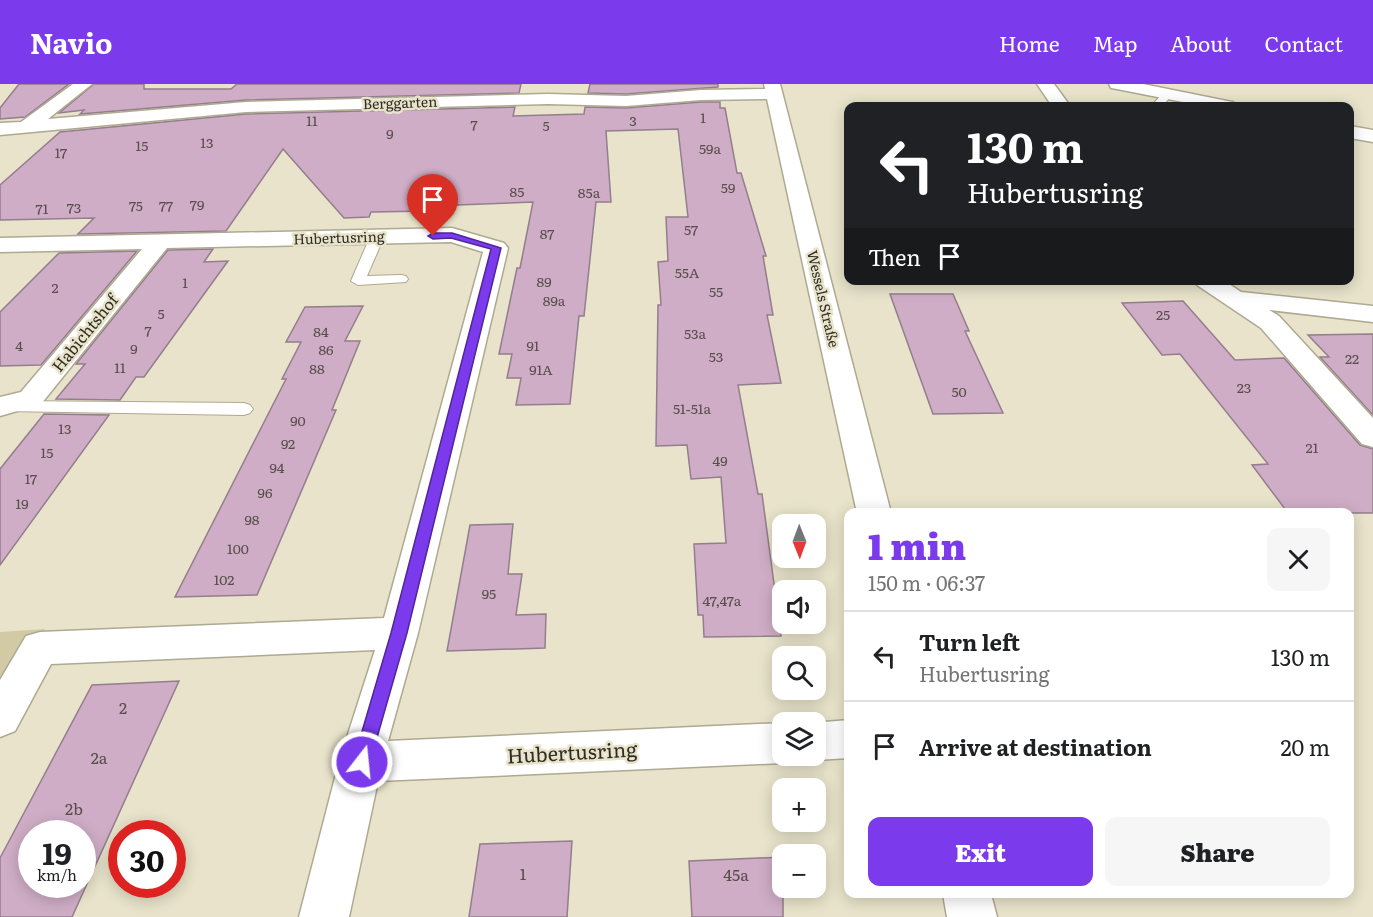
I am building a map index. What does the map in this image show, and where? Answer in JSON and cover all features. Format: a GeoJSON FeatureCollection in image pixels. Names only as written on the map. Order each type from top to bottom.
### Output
{"type":"FeatureCollection","features":[{"type":"Feature","properties":{"kind":"street"},"geometry":{"type":"LineString","coordinates":[[26,127],[84,84]]}},
{"type":"Feature","properties":{"kind":"street"},"geometry":{"type":"LineString","coordinates":[[1045,84],[1058,102]]}},
{"type":"Feature","properties":{"kind":"street"},"geometry":{"type":"LineString","coordinates":[[1117,84],[1165,100],[1186,102]]}},
{"type":"Feature","properties":{"kind":"street","name":"Berggarten"},"geometry":{"type":"LineString","coordinates":[[3,136],[26,127],[246,107],[551,92],[626,101],[773,89]]}},
{"type":"Feature","properties":{"kind":"street","name":"Wessels Straße"},"geometry":{"type":"LineString","coordinates":[[773,89],[873,508]]}},
{"type":"Feature","properties":{"kind":"street"},"geometry":{"type":"LineString","coordinates":[[1354,133],[1373,136]]}},
{"type":"Feature","properties":{"kind":"street","name":"Hubertusring"},"geometry":{"type":"LineString","coordinates":[[0,245],[452,235],[496,248],[399,633],[362,762],[324,917]]}},
{"type":"Feature","properties":{"kind":"street","name":"Habichtshof"},"geometry":{"type":"LineString","coordinates":[[2,407],[31,398],[159,243]]}},
{"type":"Feature","properties":{"kind":"street"},"geometry":{"type":"LineString","coordinates":[[1213,285],[1270,322],[1373,437]]}},
{"type":"Feature","properties":{"kind":"street"},"geometry":{"type":"LineString","coordinates":[[1231,298],[1373,314]]}},
{"type":"Feature","properties":{"kind":"street"},"geometry":{"type":"LineString","coordinates":[[0,718],[40,648],[399,633]]}},
{"type":"Feature","properties":{"kind":"street"},"geometry":{"type":"LineString","coordinates":[[826,741],[844,740]]}},
{"type":"Feature","properties":{"kind":"street","name":"Hubertusring"},"geometry":{"type":"LineString","coordinates":[[362,762],[772,743]]}},
{"type":"Feature","properties":{"kind":"street"},"geometry":{"type":"LineString","coordinates":[[968,898],[972,917]]}},
{"type":"Feature","properties":{"kind":"lane"},"geometry":{"type":"LineString","coordinates":[[377,237],[356,287],[400,279]]}},
{"type":"Feature","properties":{"kind":"lane"},"geometry":{"type":"LineString","coordinates":[[2,407],[243,409]]}},
{"type":"Feature","properties":{"kind":"shaded area"},"geometry":{"type":"Polygon","coordinates":[[[45,629],[0,701],[0,632],[45,629]]]}},
{"type":"Feature","properties":{"kind":"building"},"geometry":{"type":"Polygon","coordinates":[[[19,84],[69,84],[25,117],[0,119],[0,108],[19,84]]]}},
{"type":"Feature","properties":{"kind":"building"},"geometry":{"type":"Polygon","coordinates":[[[94,84],[144,84],[144,89],[231,89],[237,84],[521,84],[519,93],[246,100],[80,114],[84,110],[59,113],[94,84]]]}},
{"type":"Feature","properties":{"kind":"building"},"geometry":{"type":"Polygon","coordinates":[[[590,84],[718,84],[718,87],[626,94],[588,93],[590,84]]]}},
{"type":"Feature","properties":{"kind":"building"},"geometry":{"type":"Polygon","coordinates":[[[720,102],[720,108],[725,108],[737,173],[741,173],[766,256],[763,256],[773,315],[767,315],[781,383],[738,385],[758,494],[762,494],[774,580],[772,634],[781,634],[781,636],[704,637],[703,615],[698,615],[694,544],[726,543],[721,477],[691,479],[687,445],[656,446],[658,305],[661,305],[658,262],[668,261],[666,217],[688,217],[678,129],[606,131],[611,202],[596,202],[584,316],[579,316],[570,404],[516,405],[521,378],[507,378],[512,354],[499,354],[533,202],[430,206],[428,211],[371,212],[369,217],[344,218],[283,149],[226,231],[78,234],[94,218],[0,220],[0,185],[60,132],[246,114],[515,107],[513,116],[584,114],[585,107],[626,108],[720,102]]]}},
{"type":"Feature","properties":{"kind":"building"},"geometry":{"type":"Polygon","coordinates":[[[213,249],[204,262],[228,261],[144,377],[136,377],[120,400],[56,399],[85,364],[76,364],[168,250],[213,249]]]}},
{"type":"Feature","properties":{"kind":"building"},"geometry":{"type":"Polygon","coordinates":[[[137,251],[41,365],[0,366],[0,312],[59,253],[137,251]]]}},
{"type":"Feature","properties":{"kind":"building"},"geometry":{"type":"Polygon","coordinates":[[[890,294],[953,294],[969,331],[965,331],[1003,413],[933,414],[890,294]]]}},
{"type":"Feature","properties":{"kind":"building"},"geometry":{"type":"Polygon","coordinates":[[[1183,301],[1235,360],[1284,358],[1360,445],[1373,449],[1373,513],[1354,513],[1354,508],[1284,508],[1252,465],[1268,464],[1180,354],[1162,355],[1122,303],[1183,301]]]}},
{"type":"Feature","properties":{"kind":"building"},"geometry":{"type":"Polygon","coordinates":[[[363,306],[345,341],[360,341],[332,410],[336,410],[257,595],[175,597],[286,379],[282,379],[301,342],[286,342],[305,307],[363,306]]]}},
{"type":"Feature","properties":{"kind":"building"},"geometry":{"type":"Polygon","coordinates":[[[1373,334],[1373,415],[1320,357],[1329,357],[1308,335],[1373,334]]]}},
{"type":"Feature","properties":{"kind":"building"},"geometry":{"type":"Polygon","coordinates":[[[44,414],[109,415],[0,565],[0,469],[44,414]]]}},
{"type":"Feature","properties":{"kind":"building"},"geometry":{"type":"Polygon","coordinates":[[[513,524],[508,574],[522,574],[516,615],[546,614],[545,648],[447,651],[470,525],[513,524]]]}},
{"type":"Feature","properties":{"kind":"building"},"geometry":{"type":"Polygon","coordinates":[[[179,681],[116,820],[108,820],[108,838],[96,864],[96,820],[20,820],[92,685],[179,681]]]}},
{"type":"Feature","properties":{"kind":"building"},"geometry":{"type":"Polygon","coordinates":[[[18,824],[18,898],[81,898],[72,917],[0,917],[0,858],[18,824]]]}},
{"type":"Feature","properties":{"kind":"building"},"geometry":{"type":"Polygon","coordinates":[[[572,841],[567,917],[469,917],[480,844],[572,841]]]}},
{"type":"Feature","properties":{"kind":"building"},"geometry":{"type":"Polygon","coordinates":[[[772,857],[772,898],[783,898],[783,917],[692,917],[689,861],[772,857]]]}},
{"type":"Feature","properties":{"kind":"route"},"geometry":{"type":"LineString","coordinates":[[362,762],[399,633],[496,248],[452,235],[433,236]]}}]}
